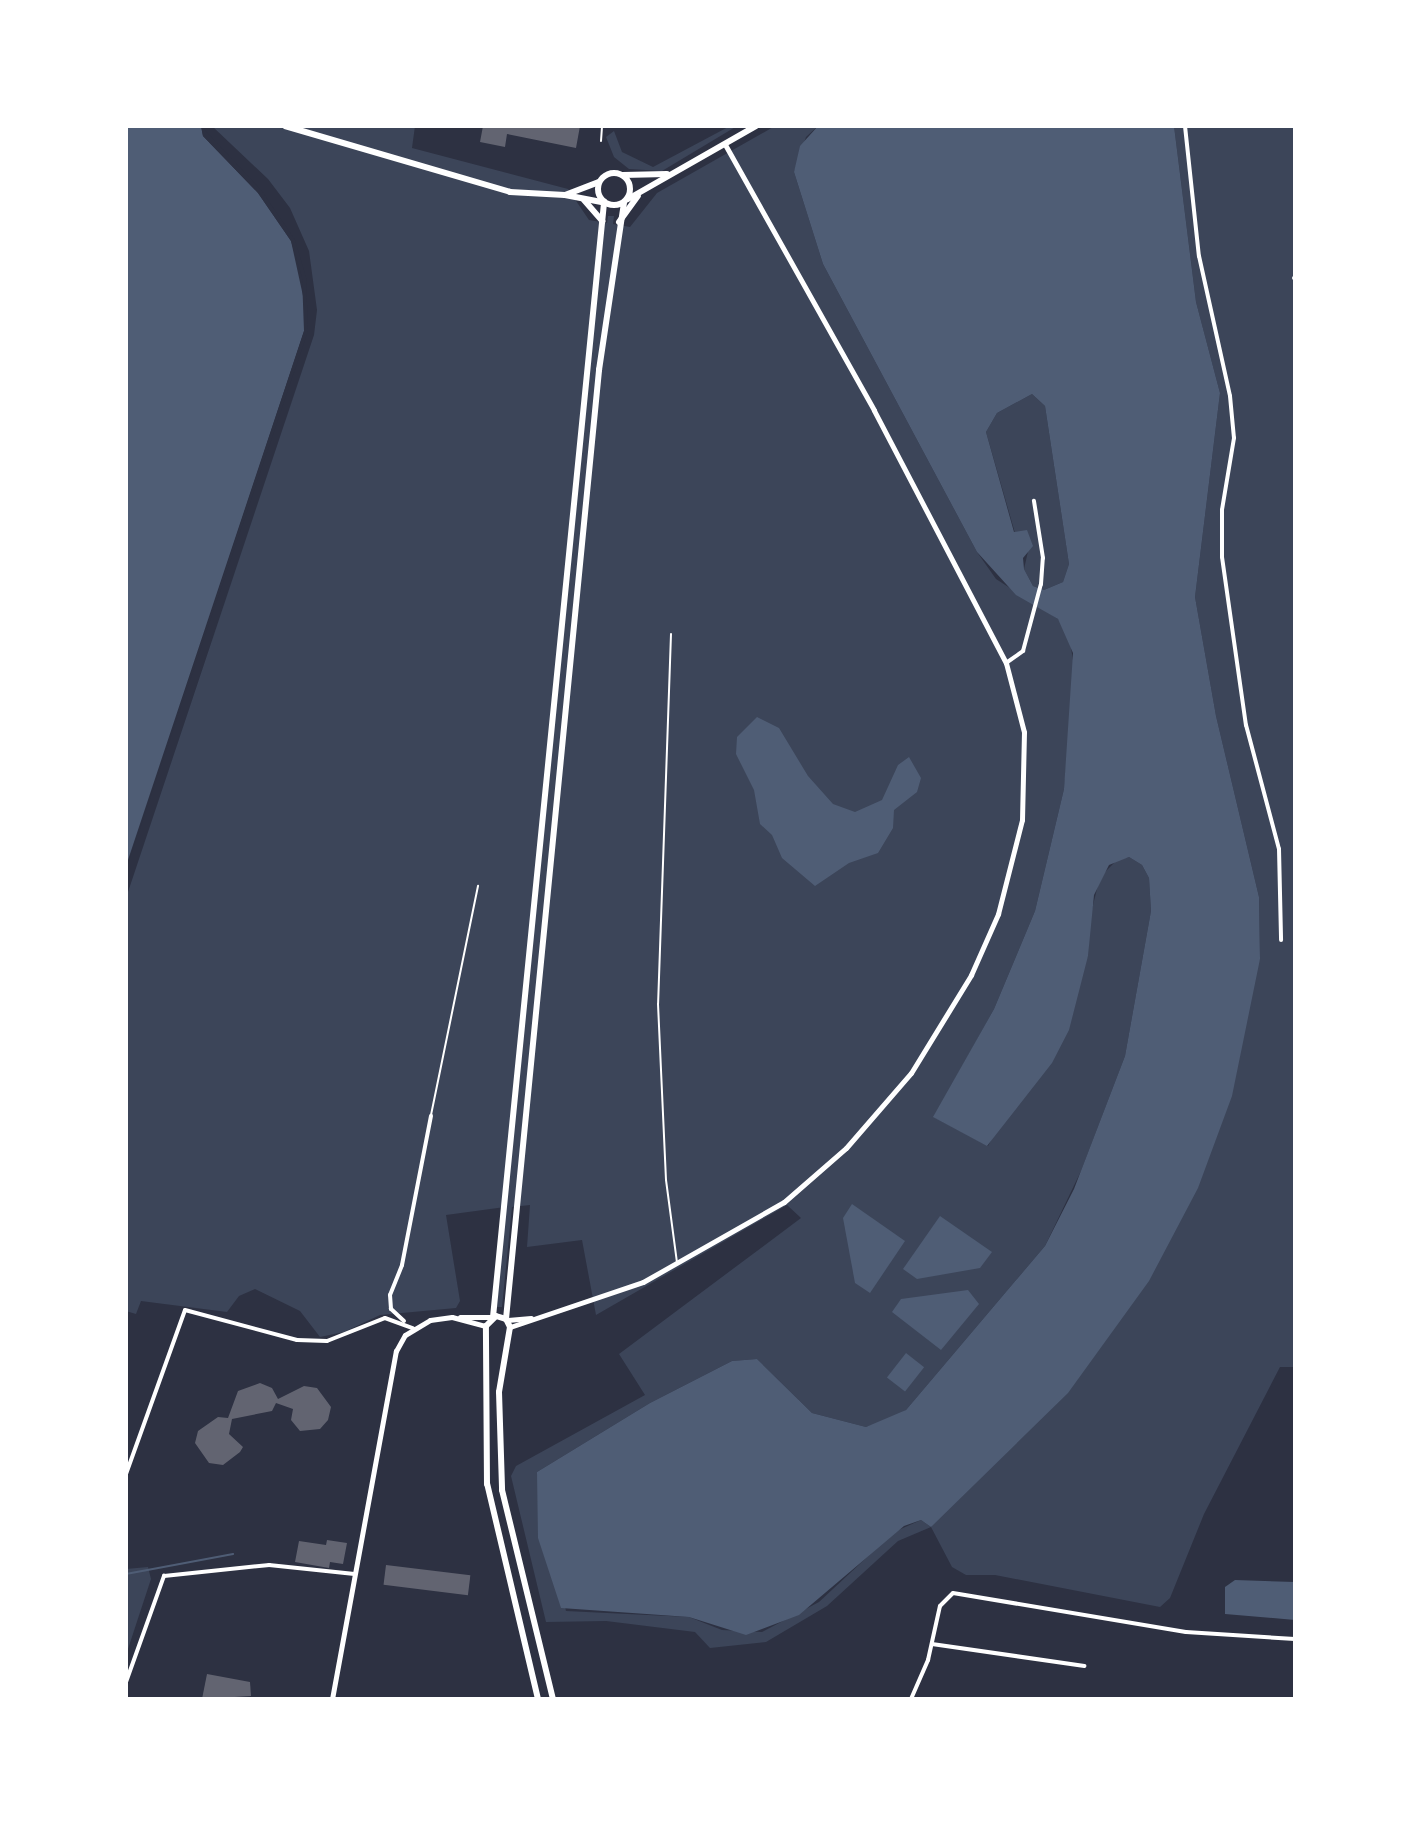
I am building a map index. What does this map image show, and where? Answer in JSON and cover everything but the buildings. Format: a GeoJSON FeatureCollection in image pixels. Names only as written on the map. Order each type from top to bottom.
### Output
{"type":"FeatureCollection","features":[{"type":"Feature","properties":{"kind":"main road"},"geometry":{"type":"LineString","coordinates":[[285,126],[489,189],[565,195],[604,202],[626,201],[756,126]]}},
{"type":"Feature","properties":{"kind":"main road"},"geometry":{"type":"LineString","coordinates":[[565,195],[599,182],[612,173],[671,173]]}},
{"type":"Feature","properties":{"kind":"main road"},"geometry":{"type":"LineString","coordinates":[[553,1699],[502,1490],[499,1392],[599,370],[619,222],[631,188],[623,175]]}},
{"type":"Feature","properties":{"kind":"main road"},"geometry":{"type":"LineString","coordinates":[[538,1699],[488,1495],[484,1415],[490,1336],[486,1326],[492,1317],[603,224],[604,202],[599,182]]}},
{"type":"Feature","properties":{"kind":"main road"},"geometry":{"type":"LineString","coordinates":[[619,222],[646,188]]}},
{"type":"Feature","properties":{"kind":"main road"},"geometry":{"type":"LineString","coordinates":[[581,198],[595,208],[603,224]]}},
{"type":"Feature","properties":{"kind":"main road"},"geometry":{"type":"LineString","coordinates":[[492,1317],[508,1322]]}},
{"type":"Feature","properties":{"kind":"main road"},"geometry":{"type":"LineString","coordinates":[[490,1336],[505,1337]]}},
{"type":"Feature","properties":{"kind":"street"},"geometry":{"type":"LineString","coordinates":[[1185,126],[1210,312],[1226,369],[1233,427],[1222,557],[1246,725],[1279,849],[1281,940]]}},
{"type":"Feature","properties":{"kind":"street"},"geometry":{"type":"LineString","coordinates":[[508,1322],[536,1318],[602,1299],[677,1263],[784,1202],[827,1166],[893,1097],[954,1006],[998,914],[1024,808],[1024,732],[1006,663],[874,410],[725,144]]}},
{"type":"Feature","properties":{"kind":"street"},"geometry":{"type":"LineString","coordinates":[[1006,663],[1023,651],[1041,584],[1043,558],[1034,501]]}},
{"type":"Feature","properties":{"kind":"street"},"geometry":{"type":"LineString","coordinates":[[413,1328],[395,1315],[390,1295],[402,1265],[431,1116]]}},
{"type":"Feature","properties":{"kind":"street"},"geometry":{"type":"LineString","coordinates":[[126,1474],[185,1310],[297,1340],[327,1341],[385,1318],[413,1328],[452,1317],[492,1317]]}},
{"type":"Feature","properties":{"kind":"street"},"geometry":{"type":"LineString","coordinates":[[452,1317],[486,1326]]}},
{"type":"Feature","properties":{"kind":"street"},"geometry":{"type":"LineString","coordinates":[[332,1699],[357,1574],[393,1358],[413,1328]]}},
{"type":"Feature","properties":{"kind":"street"},"geometry":{"type":"LineString","coordinates":[[126,1682],[164,1576],[269,1565],[357,1574]]}},
{"type":"Feature","properties":{"kind":"street"},"geometry":{"type":"LineString","coordinates":[[911,1699],[932,1644],[943,1600],[958,1592],[1186,1632],[1295,1639]]}},
{"type":"Feature","properties":{"kind":"street"},"geometry":{"type":"LineString","coordinates":[[932,1644],[1084,1666]]}},
{"type":"Feature","properties":{"kind":"lane"},"geometry":{"type":"LineString","coordinates":[[601,141],[602,126]]}},
{"type":"Feature","properties":{"kind":"lane"},"geometry":{"type":"LineString","coordinates":[[671,634],[658,1004],[666,1180],[677,1263]]}},
{"type":"Feature","properties":{"kind":"lane"},"geometry":{"type":"LineString","coordinates":[[431,1116],[478,886]]}},
{"type":"Feature","properties":{"kind":"shaded area"},"geometry":{"type":"Polygon","coordinates":[[[126,126],[201,126],[203,136],[258,193],[291,241],[305,305],[304,331],[126,866],[126,126]]]}},
{"type":"Feature","properties":{"kind":"shaded area"},"geometry":{"type":"Polygon","coordinates":[[[212,126],[415,126],[412,148],[568,189],[589,220],[607,223],[608,216],[614,216],[613,224],[630,227],[657,193],[775,126],[818,126],[806,137],[794,172],[823,264],[977,552],[996,579],[1058,619],[1069,635],[1075,673],[1064,789],[1035,911],[994,1009],[934,1117],[988,1146],[1088,956],[1089,921],[1100,877],[1117,860],[1129,857],[1142,865],[1149,878],[1151,911],[1125,1056],[1081,1171],[1045,1246],[906,1410],[893,1419],[866,1427],[812,1413],[757,1359],[732,1361],[650,1403],[537,1472],[566,1611],[689,1617],[722,1630],[762,1632],[819,1602],[894,1532],[921,1520],[931,1527],[898,1541],[827,1606],[766,1642],[710,1648],[695,1632],[606,1621],[546,1622],[511,1476],[516,1466],[645,1395],[619,1354],[801,1218],[787,1205],[596,1315],[582,1240],[527,1247],[530,1205],[512,1207],[502,1307],[497,1307],[505,1207],[446,1215],[460,1301],[456,1308],[380,1315],[344,1332],[320,1337],[300,1311],[255,1289],[239,1296],[227,1312],[141,1301],[136,1314],[126,1311],[126,898],[314,335],[317,310],[309,251],[290,208],[268,179],[212,126]]]}},
{"type":"Feature","properties":{"kind":"shaded area"},"geometry":{"type":"Polygon","coordinates":[[[730,126],[737,126],[662,171],[629,169],[614,157],[606,137],[614,131],[622,152],[653,167],[730,126]]]}},
{"type":"Feature","properties":{"kind":"shaded area"},"geometry":{"type":"Polygon","coordinates":[[[818,126],[1174,126],[1196,302],[1220,393],[1195,597],[1216,716],[1259,897],[1260,959],[1232,1096],[1198,1188],[1149,1281],[1068,1393],[931,1527],[921,1520],[904,1526],[799,1615],[746,1635],[689,1617],[561,1608],[538,1538],[537,1472],[650,1403],[732,1361],[757,1359],[812,1413],[866,1427],[906,1410],[1045,1246],[1074,1189],[1125,1056],[1151,911],[1149,878],[1142,865],[1129,857],[1109,865],[1094,895],[1088,956],[1069,1030],[1052,1063],[987,1146],[933,1117],[994,1009],[1035,911],[1064,789],[1073,653],[1058,619],[1016,595],[977,552],[823,264],[794,172],[800,146],[818,126]],[[1032,394],[997,413],[986,432],[1014,532],[1027,530],[1033,546],[1023,558],[1024,569],[1033,586],[1044,590],[1063,582],[1069,564],[1045,406],[1032,394]]]}},
{"type":"Feature","properties":{"kind":"shaded area"},"geometry":{"type":"Polygon","coordinates":[[[1174,126],[1295,126],[1295,1367],[1280,1367],[1204,1514],[1170,1598],[1160,1607],[995,1575],[966,1575],[952,1567],[931,1527],[1260,959],[1259,897],[1216,716],[1195,597],[1220,393],[1196,302],[1174,126]]]}},
{"type":"Feature","properties":{"kind":"shaded area"},"geometry":{"type":"Polygon","coordinates":[[[1032,394],[1045,406],[1069,564],[1063,582],[1044,590],[1033,586],[1024,569],[1029,547],[1015,533],[986,432],[997,413],[1032,394]]]}},
{"type":"Feature","properties":{"kind":"shaded area"},"geometry":{"type":"Polygon","coordinates":[[[757,717],[779,728],[808,776],[833,804],[855,812],[882,800],[898,765],[909,757],[921,778],[917,792],[894,810],[893,828],[878,853],[849,863],[815,886],[782,858],[772,835],[760,824],[754,790],[736,754],[737,737],[757,717]]]}},
{"type":"Feature","properties":{"kind":"shaded area"},"geometry":{"type":"Polygon","coordinates":[[[852,1204],[905,1241],[870,1293],[855,1283],[843,1218],[852,1204]]]}},
{"type":"Feature","properties":{"kind":"shaded area"},"geometry":{"type":"Polygon","coordinates":[[[940,1216],[992,1252],[980,1268],[917,1279],[903,1269],[940,1216]]]}},
{"type":"Feature","properties":{"kind":"shaded area"},"geometry":{"type":"Polygon","coordinates":[[[968,1290],[979,1304],[941,1350],[892,1312],[901,1299],[968,1290]]]}},
{"type":"Feature","properties":{"kind":"shaded area"},"geometry":{"type":"Polygon","coordinates":[[[906,1353],[924,1367],[905,1392],[887,1377],[906,1353]]]}},
{"type":"Feature","properties":{"kind":"shaded area"},"geometry":{"type":"Polygon","coordinates":[[[148,1567],[151,1579],[126,1655],[126,1569],[148,1567]]]}},
{"type":"Feature","properties":{"kind":"shaded area"},"geometry":{"type":"Polygon","coordinates":[[[1235,1580],[1295,1582],[1295,1620],[1225,1614],[1225,1587],[1235,1580]]]}},
{"type":"Feature","properties":{"kind":"pier"},"geometry":{"type":"Polygon","coordinates":[[[201,126],[262,191],[295,240],[306,277],[308,331],[126,870],[304,331],[302,277],[291,241],[258,193],[203,136],[201,126]]]}},
{"type":"Feature","properties":{"kind":"waterway"},"geometry":{"type":"LineString","coordinates":[[126,1574],[233,1554]]}}]}
